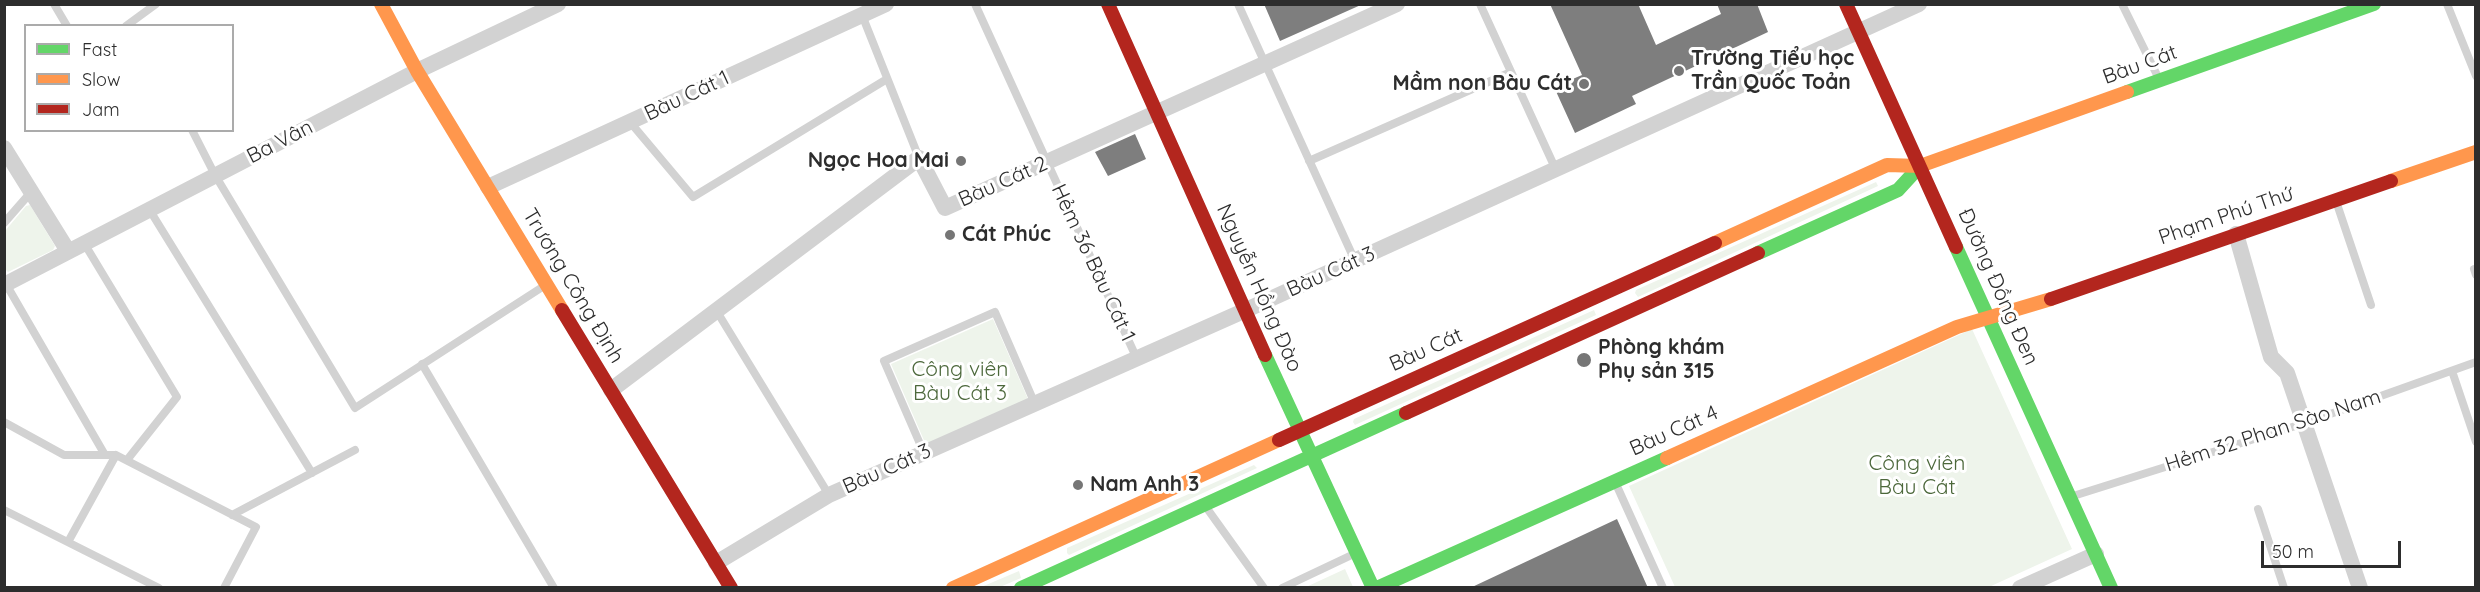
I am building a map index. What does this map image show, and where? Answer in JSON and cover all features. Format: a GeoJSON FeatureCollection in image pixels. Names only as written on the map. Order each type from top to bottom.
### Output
{"type":"FeatureCollection","features":[{"type":"Feature","properties":{"kind":"street","name":"Trương Công Định"},"geometry":{"type":"LineString","coordinates":[[381,4],[417,71],[716,563],[726,584]]}},
{"type":"Feature","properties":{"kind":"street","name":"Ba Vân"},"geometry":{"type":"LineString","coordinates":[[5,284],[417,71],[558,4]]}},
{"type":"Feature","properties":{"kind":"street","name":"Bàu Cát 1"},"geometry":{"type":"LineString","coordinates":[[488,187],[886,4]]}},
{"type":"Feature","properties":{"kind":"street","name":"Nguyễn Hồng Đào"},"geometry":{"type":"LineString","coordinates":[[1108,4],[1299,431],[1356,553],[1375,588]]}},
{"type":"Feature","properties":{"kind":"street","name":"Bàu Cát 2"},"geometry":{"type":"LineString","coordinates":[[919,158],[945,208],[1397,4]]}},
{"type":"Feature","properties":{"kind":"street","name":"Đường Đồng Đen"},"geometry":{"type":"LineString","coordinates":[[1846,4],[2111,588]]}},
{"type":"Feature","properties":{"kind":"street","name":"Bàu Cát 3"},"geometry":{"type":"LineString","coordinates":[[716,563],[829,495],[1355,261],[1919,4]]}},
{"type":"Feature","properties":{"kind":"street","name":"Bàu Cát"},"geometry":{"type":"LineString","coordinates":[[953,588],[1887,165],[1920,166],[2374,4]]}},
{"type":"Feature","properties":{"kind":"street","name":"Phạm Phú Thứ"},"geometry":{"type":"LineString","coordinates":[[1989,318],[2475,152]]}},
{"type":"Feature","properties":{"kind":"street"},"geometry":{"type":"LineString","coordinates":[[6,155],[32,191],[68,250]]}},
{"type":"Feature","properties":{"kind":"street"},"geometry":{"type":"LineString","coordinates":[[611,390],[919,158]]}},
{"type":"Feature","properties":{"kind":"street","name":"Bàu Cát"},"geometry":{"type":"LineString","coordinates":[[1021,588],[1898,190],[1920,166]]}},
{"type":"Feature","properties":{"kind":"street"},"geometry":{"type":"LineString","coordinates":[[2236,234],[2271,357],[2287,373],[2360,588]]}},
{"type":"Feature","properties":{"kind":"street"},"geometry":{"type":"LineString","coordinates":[[1611,289],[1623,315]]}},
{"type":"Feature","properties":{"kind":"street","name":"Bàu Cát 4"},"geometry":{"type":"LineString","coordinates":[[1375,588],[1957,327],[1989,318]]}},
{"type":"Feature","properties":{"kind":"street"},"geometry":{"type":"LineString","coordinates":[[1041,547],[1053,573]]}},
{"type":"Feature","properties":{"kind":"street"},"geometry":{"type":"LineString","coordinates":[[2020,588],[2096,554]]}},
{"type":"Feature","properties":{"kind":"lane"},"geometry":{"type":"LineString","coordinates":[[54,4],[66,24]]}},
{"type":"Feature","properties":{"kind":"lane"},"geometry":{"type":"LineString","coordinates":[[137,22],[156,4]]}},
{"type":"Feature","properties":{"kind":"lane","name":"Hẻm 36 Bàu Cát 1"},"geometry":{"type":"LineString","coordinates":[[975,4],[1137,358]]}},
{"type":"Feature","properties":{"kind":"lane"},"geometry":{"type":"LineString","coordinates":[[1238,4],[1355,261]]}},
{"type":"Feature","properties":{"kind":"lane"},"geometry":{"type":"LineString","coordinates":[[1480,4],[1556,170]]}},
{"type":"Feature","properties":{"kind":"lane"},"geometry":{"type":"LineString","coordinates":[[2122,4],[2160,81]]}},
{"type":"Feature","properties":{"kind":"lane"},"geometry":{"type":"LineString","coordinates":[[2447,4],[2475,76]]}},
{"type":"Feature","properties":{"kind":"lane"},"geometry":{"type":"LineString","coordinates":[[862,15],[919,158]]}},
{"type":"Feature","properties":{"kind":"lane"},"geometry":{"type":"LineString","coordinates":[[1309,161],[1511,72]]}},
{"type":"Feature","properties":{"kind":"lane"},"geometry":{"type":"LineString","coordinates":[[630,122],[693,196],[887,78]]}},
{"type":"Feature","properties":{"kind":"lane"},"geometry":{"type":"LineString","coordinates":[[193,132],[214,175],[355,408],[546,284]]}},
{"type":"Feature","properties":{"kind":"lane"},"geometry":{"type":"LineString","coordinates":[[4,223],[32,191]]}},
{"type":"Feature","properties":{"kind":"lane"},"geometry":{"type":"LineString","coordinates":[[2336,200],[2371,305]]}},
{"type":"Feature","properties":{"kind":"lane"},"geometry":{"type":"LineString","coordinates":[[149,209],[312,473]]}},
{"type":"Feature","properties":{"kind":"lane"},"geometry":{"type":"LineString","coordinates":[[84,243],[177,397],[127,460]]}},
{"type":"Feature","properties":{"kind":"lane"},"geometry":{"type":"LineString","coordinates":[[5,284],[105,455]]}},
{"type":"Feature","properties":{"kind":"lane"},"geometry":{"type":"LineString","coordinates":[[717,310],[829,495]]}},
{"type":"Feature","properties":{"kind":"lane"},"geometry":{"type":"LineString","coordinates":[[924,453],[884,361],[894,356],[995,312],[1035,404]]}},
{"type":"Feature","properties":{"kind":"lane","name":"Hẻm 32 Phan Sào Nam"},"geometry":{"type":"LineString","coordinates":[[2070,497],[2305,423],[2475,362]]}},
{"type":"Feature","properties":{"kind":"lane"},"geometry":{"type":"LineString","coordinates":[[422,364],[554,588]]}},
{"type":"Feature","properties":{"kind":"lane"},"geometry":{"type":"LineString","coordinates":[[2452,370],[2475,441]]}},
{"type":"Feature","properties":{"kind":"lane"},"geometry":{"type":"LineString","coordinates":[[4,422],[64,455],[116,455],[256,526],[224,588]]}},
{"type":"Feature","properties":{"kind":"lane"},"geometry":{"type":"LineString","coordinates":[[232,515],[355,450]]}},
{"type":"Feature","properties":{"kind":"lane"},"geometry":{"type":"LineString","coordinates":[[68,542],[116,455]]}},
{"type":"Feature","properties":{"kind":"lane"},"geometry":{"type":"LineString","coordinates":[[1614,481],[1663,588]]}},
{"type":"Feature","properties":{"kind":"lane"},"geometry":{"type":"LineString","coordinates":[[1204,504],[1264,588]]}},
{"type":"Feature","properties":{"kind":"lane"},"geometry":{"type":"LineString","coordinates":[[2258,509],[2284,588]]}},
{"type":"Feature","properties":{"kind":"lane"},"geometry":{"type":"LineString","coordinates":[[4,510],[159,588]]}},
{"type":"Feature","properties":{"kind":"lane"},"geometry":{"type":"LineString","coordinates":[[1282,588],[1356,553]]}},
{"type":"Feature","properties":{"kind":"green space"},"geometry":{"type":"Polygon","coordinates":[[[1876,182],[1878,186],[1638,297],[1635,293],[1636,290],[1876,182]]]}},
{"type":"Feature","properties":{"kind":"green space"},"geometry":{"type":"Polygon","coordinates":[[[30,205],[55,246],[53,250],[8,272],[5,269],[5,231],[26,206],[30,205]]]}},
{"type":"Feature","properties":{"kind":"green space"},"geometry":{"type":"Polygon","coordinates":[[[1594,310],[1596,315],[1355,425],[1353,422],[1354,419],[1594,310]]]}},
{"type":"Feature","properties":{"kind":"green space","name":"Công viên Bàu Cát 3"},"geometry":{"type":"Polygon","coordinates":[[[993,319],[1028,399],[926,445],[891,364],[993,319]]]}},
{"type":"Feature","properties":{"kind":"green space","name":"Công viên Bàu Cát"},"geometry":{"type":"Polygon","coordinates":[[[1972,329],[2072,549],[1989,587],[1675,587],[1629,486],[1972,329]]]}},
{"type":"Feature","properties":{"kind":"green space"},"geometry":{"type":"Polygon","coordinates":[[[1254,465],[1257,468],[1069,555],[1067,553],[1067,548],[1254,465]]]}},
{"type":"Feature","properties":{"kind":"green space"},"geometry":{"type":"Polygon","coordinates":[[[1345,569],[1353,587],[1306,587],[1345,569]]]}},
{"type":"Feature","properties":{"kind":"green space"},"geometry":{"type":"Polygon","coordinates":[[[1019,571],[1021,578],[1000,587],[979,588],[1019,571]]]}},
{"type":"Feature","properties":{"kind":"building"},"geometry":{"type":"Polygon","coordinates":[[[1264,4],[1363,4],[1280,41],[1264,4]]]}},
{"type":"Feature","properties":{"kind":"building"},"geometry":{"type":"Polygon","coordinates":[[[1550,4],[1638,4],[1656,45],[1721,14],[1717,4],[1757,4],[1768,32],[1632,96],[1636,104],[1575,133],[1554,87],[1582,75],[1550,4]]]}},
{"type":"Feature","properties":{"kind":"building"},"geometry":{"type":"Polygon","coordinates":[[[1135,134],[1146,159],[1108,176],[1095,152],[1135,134]]]}},
{"type":"Feature","properties":{"kind":"building"},"geometry":{"type":"Polygon","coordinates":[[[1617,519],[1648,588],[1470,588],[1617,519]]]}},
{"type":"Feature","properties":{"kind":"traffic: fast"},"geometry":{"type":"LineString","coordinates":[[2127,92],[2374,4]]}},
{"type":"Feature","properties":{"kind":"traffic: fast"},"geometry":{"type":"LineString","coordinates":[[1758,253],[1898,190],[1920,166]]}},
{"type":"Feature","properties":{"kind":"traffic: fast"},"geometry":{"type":"LineString","coordinates":[[1956,247],[2111,588]]}},
{"type":"Feature","properties":{"kind":"traffic: fast"},"geometry":{"type":"LineString","coordinates":[[1265,355],[1373,588]]}},
{"type":"Feature","properties":{"kind":"traffic: fast"},"geometry":{"type":"LineString","coordinates":[[1021,588],[1406,413]]}},
{"type":"Feature","properties":{"kind":"traffic: fast"},"geometry":{"type":"LineString","coordinates":[[1377,588],[1667,458]]}},
{"type":"Feature","properties":{"kind":"traffic: slow"},"geometry":{"type":"LineString","coordinates":[[381,4],[417,71],[562,310]]}},
{"type":"Feature","properties":{"kind":"traffic: slow"},"geometry":{"type":"LineString","coordinates":[[1715,243],[1887,165],[1920,166],[2127,92]]}},
{"type":"Feature","properties":{"kind":"traffic: slow"},"geometry":{"type":"LineString","coordinates":[[2391,181],[2476,152]]}},
{"type":"Feature","properties":{"kind":"traffic: slow"},"geometry":{"type":"LineString","coordinates":[[1667,458],[1957,327],[2051,299]]}},
{"type":"Feature","properties":{"kind":"traffic: slow"},"geometry":{"type":"LineString","coordinates":[[953,588],[1279,440]]}},
{"type":"Feature","properties":{"kind":"traffic: jam"},"geometry":{"type":"LineString","coordinates":[[1108,4],[1265,355]]}},
{"type":"Feature","properties":{"kind":"traffic: jam"},"geometry":{"type":"LineString","coordinates":[[1846,4],[1956,247]]}},
{"type":"Feature","properties":{"kind":"traffic: jam"},"geometry":{"type":"LineString","coordinates":[[2051,299],[2391,181]]}},
{"type":"Feature","properties":{"kind":"traffic: jam"},"geometry":{"type":"LineString","coordinates":[[1279,440],[1715,243]]}},
{"type":"Feature","properties":{"kind":"traffic: jam"},"geometry":{"type":"LineString","coordinates":[[1406,413],[1758,253]]}},
{"type":"Feature","properties":{"kind":"traffic: jam"},"geometry":{"type":"LineString","coordinates":[[562,310],[731,588]]}},
{"type":"Feature","properties":{"kind":"place","name":"Trường Tiểu học Trần Quốc Toản"},"geometry":{"type":"Point","coordinates":[1679,71]}},
{"type":"Feature","properties":{"kind":"place","name":"Mầm non Bàu Cát"},"geometry":{"type":"Point","coordinates":[1584,84]}},
{"type":"Feature","properties":{"kind":"place","name":"Ngọc Hoa Mai"},"geometry":{"type":"Point","coordinates":[961,161]}},
{"type":"Feature","properties":{"kind":"place","name":"Cát Phúc"},"geometry":{"type":"Point","coordinates":[950,235]}},
{"type":"Feature","properties":{"kind":"place","name":"Phòng khám Phụ sản 315"},"geometry":{"type":"Point","coordinates":[1584,360]}},
{"type":"Feature","properties":{"kind":"place","name":"Nam Anh 3"},"geometry":{"type":"Point","coordinates":[1078,485]}}]}
